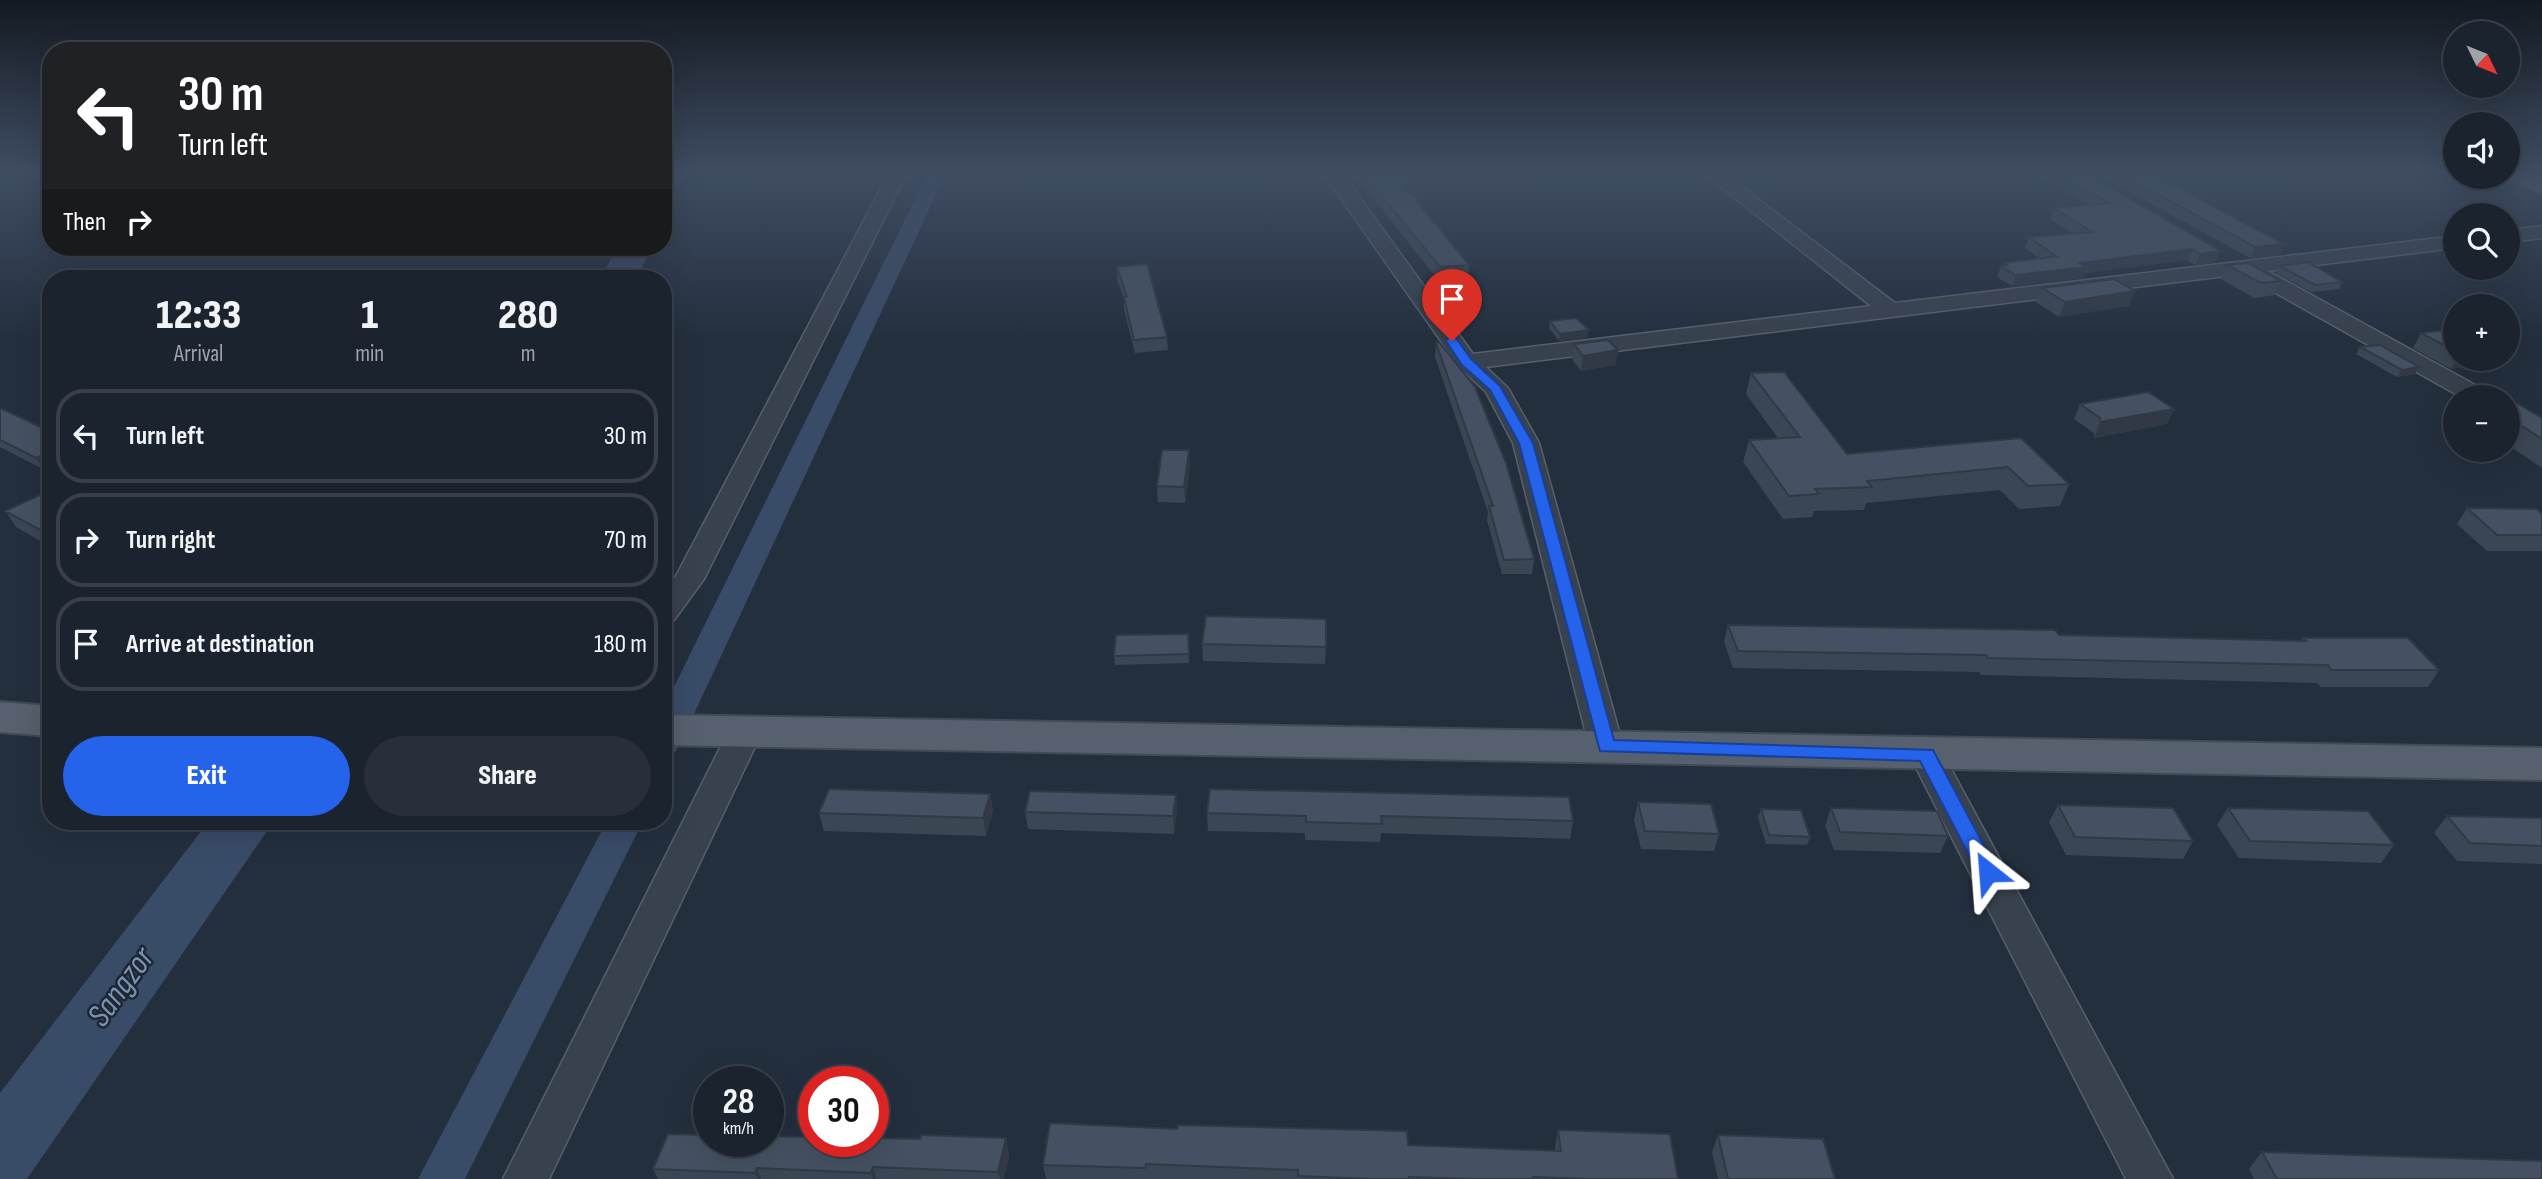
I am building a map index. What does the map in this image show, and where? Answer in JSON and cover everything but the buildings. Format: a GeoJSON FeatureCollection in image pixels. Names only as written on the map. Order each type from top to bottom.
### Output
{"type":"FeatureCollection","features":[{"type":"Feature","properties":{"kind":"main road"},"geometry":{"type":"LineString","coordinates":[[0,717],[42,719]]}},
{"type":"Feature","properties":{"kind":"main road"},"geometry":{"type":"LineString","coordinates":[[672,730],[2542,764]]}},
{"type":"Feature","properties":{"kind":"street"},"geometry":{"type":"LineString","coordinates":[[672,601],[689,579],[870,228]]}},
{"type":"Feature","properties":{"kind":"street"},"geometry":{"type":"LineString","coordinates":[[1371,228],[1467,362],[1496,388],[1526,443],[1606,746]]}},
{"type":"Feature","properties":{"kind":"street"},"geometry":{"type":"LineString","coordinates":[[1783,228],[1891,311]]}},
{"type":"Feature","properties":{"kind":"street"},"geometry":{"type":"LineString","coordinates":[[2520,235],[2542,232]]}},
{"type":"Feature","properties":{"kind":"street"},"geometry":{"type":"LineString","coordinates":[[1467,362],[2443,243]]}},
{"type":"Feature","properties":{"kind":"street"},"geometry":{"type":"LineString","coordinates":[[2209,247],[2457,385]]}},
{"type":"Feature","properties":{"kind":"street"},"geometry":{"type":"LineString","coordinates":[[526,1179],[733,730]]}},
{"type":"Feature","properties":{"kind":"street"},"geometry":{"type":"LineString","coordinates":[[1926,754],[2150,1179]]}},
{"type":"Feature","properties":{"kind":"waterway"},"geometry":{"type":"LineString","coordinates":[[672,725],[911,228]]}},
{"type":"Feature","properties":{"kind":"waterway","name":"Sangzor"},"geometry":{"type":"LineString","coordinates":[[623,270],[630,256]]}},
{"type":"Feature","properties":{"kind":"waterway","name":"Sangzor"},"geometry":{"type":"LineString","coordinates":[[0,1154],[236,830]]}},
{"type":"Feature","properties":{"kind":"waterway"},"geometry":{"type":"LineString","coordinates":[[441,1179],[620,830]]}},
{"type":"Feature","properties":{"kind":"route"},"geometry":{"type":"LineString","coordinates":[[1452,341],[1467,362],[1496,388],[1526,443],[1606,746],[1926,754],[1988,872]]}}]}
